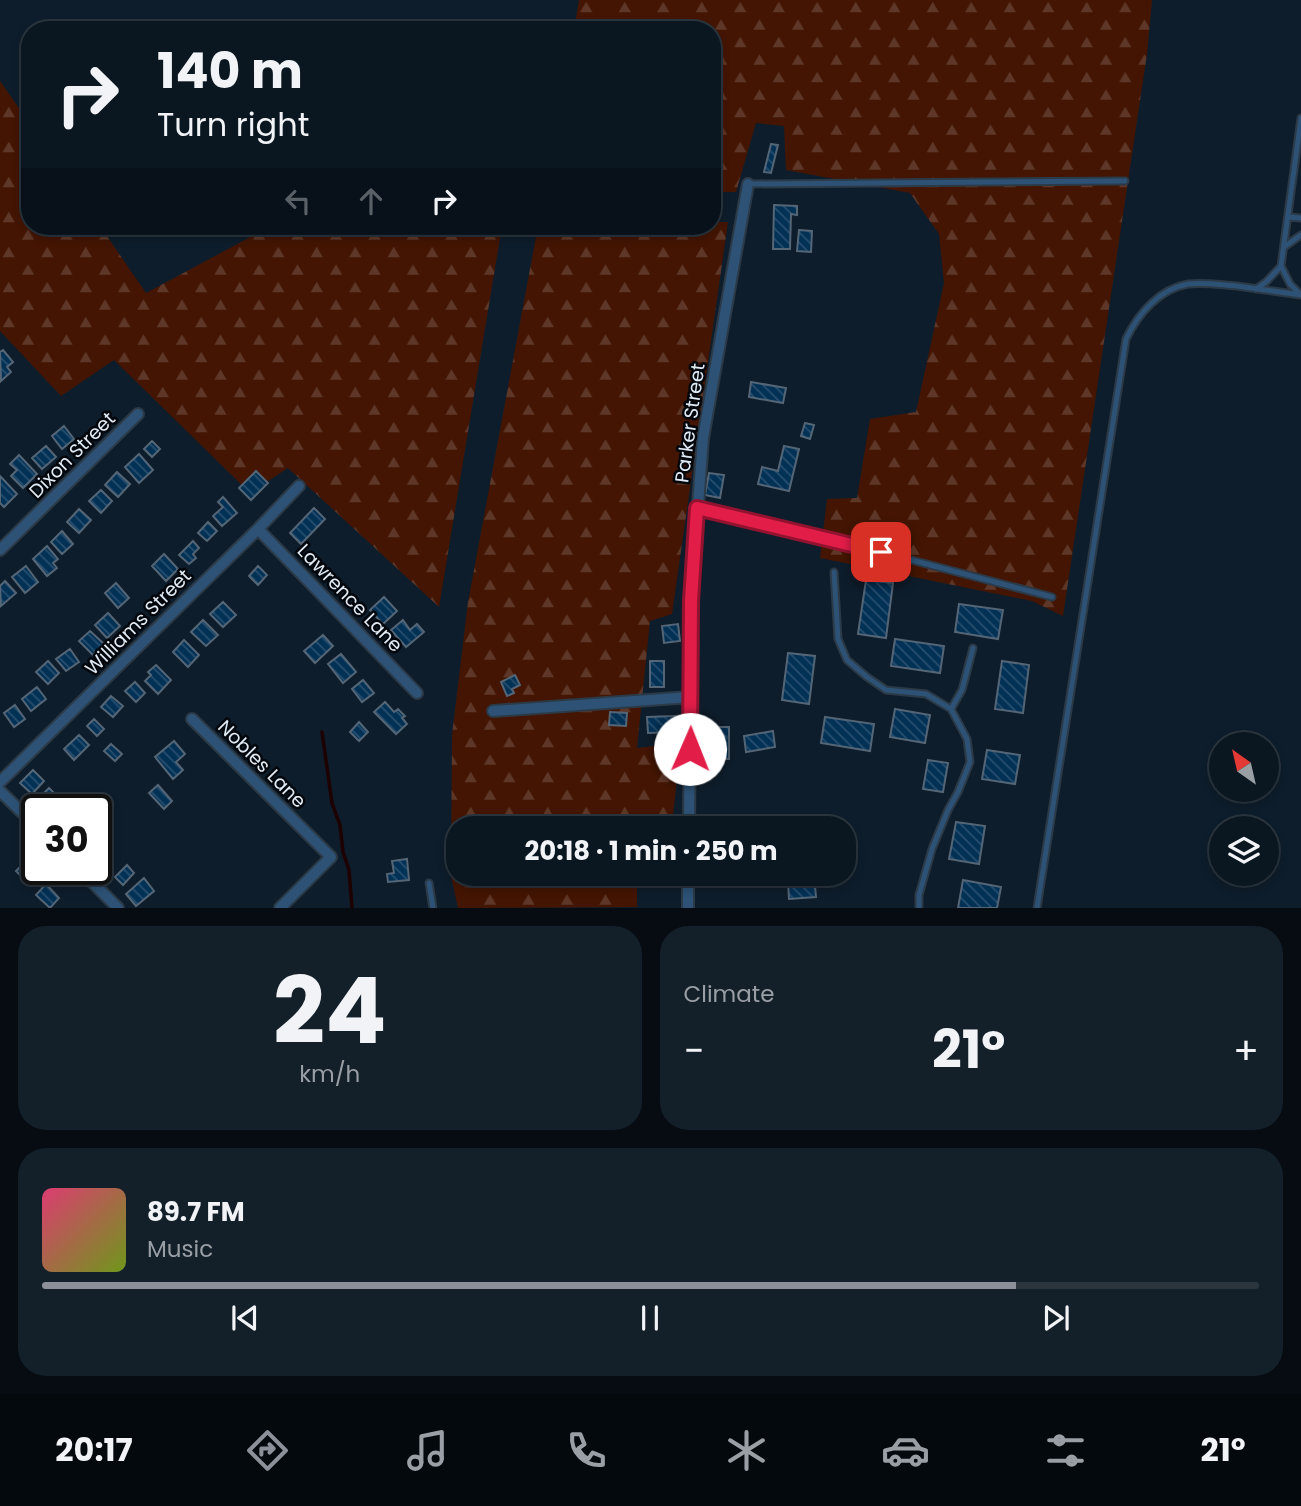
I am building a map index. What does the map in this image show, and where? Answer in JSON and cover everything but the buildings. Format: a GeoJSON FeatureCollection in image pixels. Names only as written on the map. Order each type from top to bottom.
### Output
{"type":"FeatureCollection","features":[{"type":"Feature","properties":{"kind":"street","name":"Parker Street"},"geometry":{"type":"LineString","coordinates":[[689,816],[691,601],[697,508],[705,429],[748,184]]}},
{"type":"Feature","properties":{"kind":"street","name":"Dixon Street"},"geometry":{"type":"LineString","coordinates":[[0,550],[138,414]]}},
{"type":"Feature","properties":{"kind":"street","name":"Williams Street"},"geometry":{"type":"LineString","coordinates":[[0,782],[258,529],[299,485]]}},
{"type":"Feature","properties":{"kind":"street","name":"Lawrence Lane"},"geometry":{"type":"LineString","coordinates":[[258,529],[418,692]]}},
{"type":"Feature","properties":{"kind":"street"},"geometry":{"type":"LineString","coordinates":[[494,711],[691,697]]}},
{"type":"Feature","properties":{"kind":"street","name":"Nobles Lane"},"geometry":{"type":"LineString","coordinates":[[192,719],[331,857],[280,908]]}},
{"type":"Feature","properties":{"kind":"street"},"geometry":{"type":"LineString","coordinates":[[0,791],[21,811]]}},
{"type":"Feature","properties":{"kind":"street"},"geometry":{"type":"LineString","coordinates":[[95,885],[118,908]]}},
{"type":"Feature","properties":{"kind":"street"},"geometry":{"type":"LineString","coordinates":[[688,886],[688,908]]}},
{"type":"Feature","properties":{"kind":"lane"},"geometry":{"type":"LineString","coordinates":[[1256,289],[1281,266],[1301,118]]}},
{"type":"Feature","properties":{"kind":"lane"},"geometry":{"type":"LineString","coordinates":[[748,184],[1125,181]]}},
{"type":"Feature","properties":{"kind":"lane"},"geometry":{"type":"LineString","coordinates":[[1288,217],[1301,219]]}},
{"type":"Feature","properties":{"kind":"lane"},"geometry":{"type":"LineString","coordinates":[[1284,247],[1301,236]]}},
{"type":"Feature","properties":{"kind":"lane"},"geometry":{"type":"LineString","coordinates":[[1281,266],[1290,284],[1301,295]]}},
{"type":"Feature","properties":{"kind":"lane"},"geometry":{"type":"LineString","coordinates":[[1037,908],[1126,339],[1141,313],[1152,303],[1174,288],[1188,284],[1208,283],[1301,295]]}},
{"type":"Feature","properties":{"kind":"lane"},"geometry":{"type":"LineString","coordinates":[[697,508],[1052,597]]}},
{"type":"Feature","properties":{"kind":"lane"},"geometry":{"type":"LineString","coordinates":[[834,572],[838,639],[847,660],[886,690],[926,694],[951,709],[967,738],[970,762],[932,849],[919,895],[919,908]]}},
{"type":"Feature","properties":{"kind":"lane"},"geometry":{"type":"LineString","coordinates":[[951,709],[962,690],[974,648]]}},
{"type":"Feature","properties":{"kind":"lane"},"geometry":{"type":"LineString","coordinates":[[429,883],[433,908]]}},
{"type":"Feature","properties":{"kind":"green space"},"geometry":{"type":"Polygon","coordinates":[[[579,0],[1152,0],[1147,54],[1063,616],[1032,601],[820,558],[827,499],[857,498],[870,419],[916,412],[944,283],[939,234],[910,193],[786,170],[784,126],[756,123],[736,192],[721,192],[721,21],[576,21],[579,0]]]}},
{"type":"Feature","properties":{"kind":"green space"},"geometry":{"type":"Polygon","coordinates":[[[0,81],[21,111],[21,235],[106,235],[146,293],[254,235],[501,235],[439,607],[288,468],[250,493],[114,360],[61,396],[0,331],[0,81]]]}},
{"type":"Feature","properties":{"kind":"green space"},"geometry":{"type":"Polygon","coordinates":[[[721,222],[728,222],[672,614],[650,621],[637,748],[681,743],[673,816],[451,816],[452,735],[468,602],[536,235],[721,235],[721,222]]]}},
{"type":"Feature","properties":{"kind":"green space"},"geometry":{"type":"Polygon","coordinates":[[[453,886],[637,886],[637,907],[458,908],[453,886]]]}},
{"type":"Feature","properties":{"kind":"waterway"},"geometry":{"type":"LineString","coordinates":[[322,732],[332,803],[340,825],[343,852],[349,870],[352,908]]}},
{"type":"Feature","properties":{"kind":"route"},"geometry":{"type":"LineString","coordinates":[[690,749],[691,601],[697,508],[881,552]]}}]}
